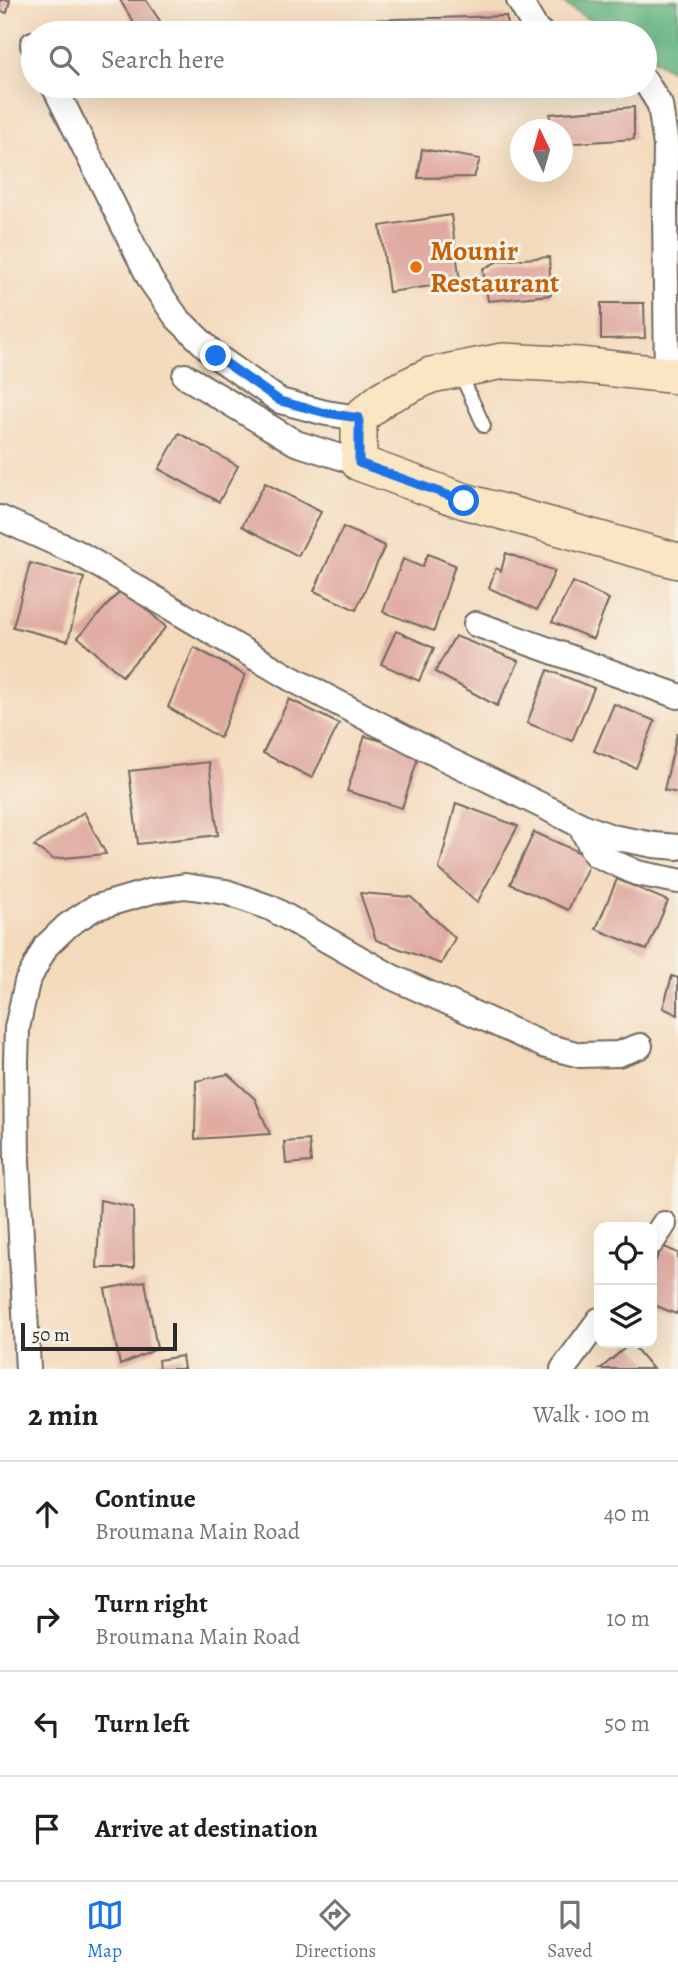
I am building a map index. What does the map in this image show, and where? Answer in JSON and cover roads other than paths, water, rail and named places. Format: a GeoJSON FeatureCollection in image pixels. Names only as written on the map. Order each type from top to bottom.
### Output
{"type":"FeatureCollection","features":[{"type":"Feature","properties":{"kind":"street"},"geometry":{"type":"LineString","coordinates":[[519,0],[531,21]]}},
{"type":"Feature","properties":{"kind":"street"},"geometry":{"type":"LineString","coordinates":[[60,98],[151,281],[177,318],[216,356],[280,401],[359,418],[385,397],[432,375],[503,361],[579,365],[672,375],[664,212],[666,146],[660,105],[656,98]]}},
{"type":"Feature","properties":{"kind":"street"},"geometry":{"type":"LineString","coordinates":[[185,376],[296,443],[464,501],[678,561]]}},
{"type":"Feature","properties":{"kind":"street"},"geometry":{"type":"LineString","coordinates":[[359,418],[359,463]]}},
{"type":"Feature","properties":{"kind":"street"},"geometry":{"type":"LineString","coordinates":[[0,518],[78,553],[290,678],[580,825],[612,837],[678,847]]}},
{"type":"Feature","properties":{"kind":"street"},"geometry":{"type":"LineString","coordinates":[[476,624],[678,695]]}},
{"type":"Feature","properties":{"kind":"street"},"geometry":{"type":"LineString","coordinates":[[580,825],[595,854],[637,873],[678,881]]}},
{"type":"Feature","properties":{"kind":"street"},"geometry":{"type":"LineString","coordinates":[[28,1369],[17,1161],[17,1028],[27,982],[46,946],[68,925],[94,908],[152,891],[185,886],[226,892],[271,908],[392,977],[545,1046],[580,1055],[618,1054],[640,1046]]}},
{"type":"Feature","properties":{"kind":"street"},"geometry":{"type":"LineString","coordinates":[[563,1369],[594,1327]]}},
{"type":"Feature","properties":{"kind":"lane"},"geometry":{"type":"LineString","coordinates":[[458,369],[484,426]]}},
{"type":"Feature","properties":{"kind":"place","name":"Mounir Restaurant"},"geometry":{"type":"Point","coordinates":[416,267]}}]}
